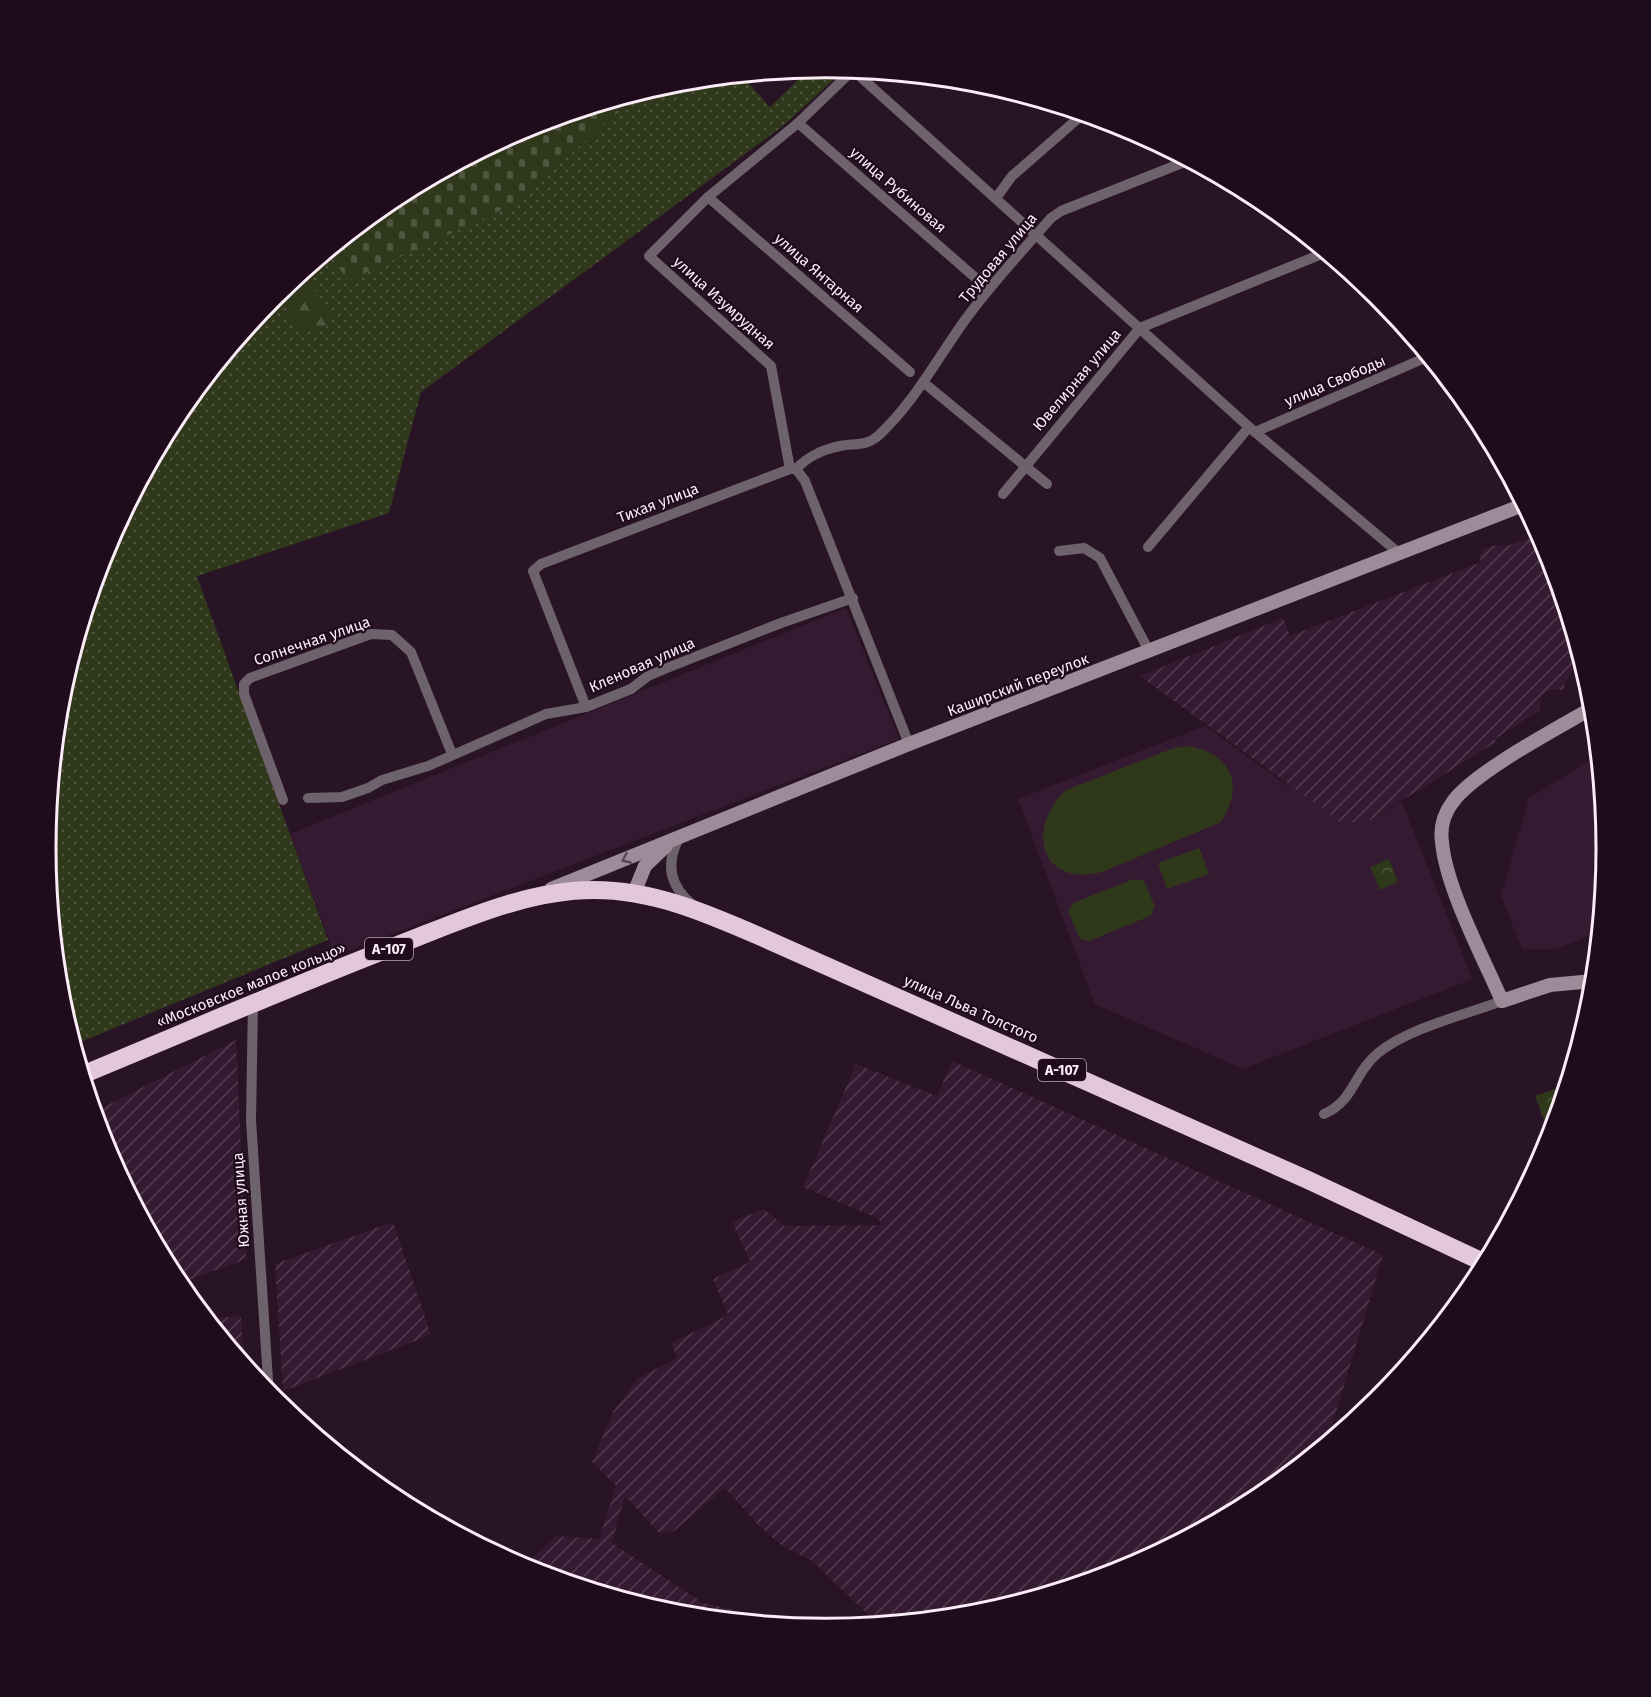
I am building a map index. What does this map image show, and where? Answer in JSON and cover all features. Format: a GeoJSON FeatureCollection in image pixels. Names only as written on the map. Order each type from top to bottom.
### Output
{"type":"FeatureCollection","features":[{"type":"Feature","properties":{"kind":"highway","name":"улица Льва Толстого"},"geometry":{"type":"LineString","coordinates":[[527,899],[579,890],[634,892],[701,911],[930,1010],[1476,1259]]}},
{"type":"Feature","properties":{"kind":"highway","name":"«Московское малое кольцо»"},"geometry":{"type":"LineString","coordinates":[[89,1073],[253,1002],[527,899]]}},
{"type":"Feature","properties":{"kind":"main road","name":"Каширский переулок"},"geometry":{"type":"LineString","coordinates":[[527,899],[909,744],[1516,508]]}},
{"type":"Feature","properties":{"kind":"main road"},"geometry":{"type":"LineString","coordinates":[[1583,713],[1473,783],[1452,802],[1443,821],[1442,840],[1448,871],[1502,1001],[1550,985],[1584,982]]}},
{"type":"Feature","properties":{"kind":"main road"},"geometry":{"type":"LineString","coordinates":[[634,892],[645,866],[680,836]]}},
{"type":"Feature","properties":{"kind":"street","name":"улица Изумрудная"},"geometry":{"type":"LineString","coordinates":[[793,469],[771,366],[649,256],[708,197],[798,123],[845,79]]}},
{"type":"Feature","properties":{"kind":"street"},"geometry":{"type":"LineString","coordinates":[[863,79],[1252,429],[1400,554]]}},
{"type":"Feature","properties":{"kind":"street"},"geometry":{"type":"LineString","coordinates":[[996,198],[1012,176],[1076,120]]}},
{"type":"Feature","properties":{"kind":"street","name":"улица Рубиновая"},"geometry":{"type":"LineString","coordinates":[[798,123],[978,280]]}},
{"type":"Feature","properties":{"kind":"street","name":"Трудовая улица"},"geometry":{"type":"LineString","coordinates":[[879,435],[923,382],[968,315],[1036,235],[1061,211],[1178,164]]}},
{"type":"Feature","properties":{"kind":"street","name":"улица Янтарная"},"geometry":{"type":"LineString","coordinates":[[708,197],[910,372]]}},
{"type":"Feature","properties":{"kind":"street","name":"Ювелирная улица"},"geometry":{"type":"LineString","coordinates":[[1003,494],[1140,328],[1316,256]]}},
{"type":"Feature","properties":{"kind":"street","name":"улица Свободы"},"geometry":{"type":"LineString","coordinates":[[1148,547],[1252,429],[1420,360]]}},
{"type":"Feature","properties":{"kind":"street"},"geometry":{"type":"LineString","coordinates":[[923,382],[1047,484]]}},
{"type":"Feature","properties":{"kind":"street","name":"Тихая улица"},"geometry":{"type":"LineString","coordinates":[[586,706],[533,571],[541,564],[793,469],[828,449],[869,443],[879,435]]}},
{"type":"Feature","properties":{"kind":"street"},"geometry":{"type":"LineString","coordinates":[[793,469],[805,481],[909,744]]}},
{"type":"Feature","properties":{"kind":"street"},"geometry":{"type":"LineString","coordinates":[[1059,551],[1084,548],[1100,558],[1149,651]]}},
{"type":"Feature","properties":{"kind":"street","name":"Кленовая улица"},"geometry":{"type":"LineString","coordinates":[[308,798],[342,797],[546,714],[586,706],[632,689],[648,676],[672,666],[781,623],[853,598]]}},
{"type":"Feature","properties":{"kind":"street","name":"Солнечная улица"},"geometry":{"type":"LineString","coordinates":[[283,800],[244,694],[244,684],[250,678],[371,634],[392,635],[411,652],[452,754]]}},
{"type":"Feature","properties":{"kind":"street"},"geometry":{"type":"LineString","coordinates":[[680,836],[671,855],[671,878],[688,901],[701,911]]}},
{"type":"Feature","properties":{"kind":"street"},"geometry":{"type":"LineString","coordinates":[[1324,1114],[1341,1105],[1369,1061],[1393,1042],[1502,1001]]}},
{"type":"Feature","properties":{"kind":"street","name":"Южная улица"},"geometry":{"type":"LineString","coordinates":[[253,1002],[251,1120],[268,1379]]}},
{"type":"Feature","properties":{"kind":"shaded area"},"geometry":{"type":"Polygon","coordinates":[[[1529,537],[1537,554],[1555,601],[1574,669],[1565,682],[1564,690],[1553,689],[1541,695],[1540,710],[1495,739],[1496,742],[1372,819],[1343,824],[1140,676],[1283,618],[1290,636],[1481,562],[1479,555],[1483,553],[1483,549],[1496,545],[1507,546],[1529,537]]]}},
{"type":"Feature","properties":{"kind":"shaded area"},"geometry":{"type":"Polygon","coordinates":[[[846,608],[899,739],[335,956],[290,834],[846,608]]]}},
{"type":"Feature","properties":{"kind":"shaded area"},"geometry":{"type":"Polygon","coordinates":[[[1205,726],[1287,785],[1372,819],[1402,802],[1472,979],[1243,1069],[1095,1004],[1018,799],[1205,726]]]}},
{"type":"Feature","properties":{"kind":"shaded area"},"geometry":{"type":"Polygon","coordinates":[[[1589,761],[1594,798],[1596,848],[1595,862],[1592,867],[1595,876],[1590,935],[1556,949],[1522,949],[1501,896],[1529,798],[1589,761]]]}},
{"type":"Feature","properties":{"kind":"shaded area"},"geometry":{"type":"Polygon","coordinates":[[[236,1040],[246,1259],[188,1280],[135,1189],[101,1109],[236,1040]]]}},
{"type":"Feature","properties":{"kind":"shaded area"},"geometry":{"type":"Polygon","coordinates":[[[952,1061],[1383,1255],[1331,1429],[1253,1489],[1166,1539],[1073,1578],[976,1604],[871,1617],[811,1560],[784,1547],[760,1527],[725,1488],[674,1531],[660,1534],[625,1496],[612,1543],[703,1603],[757,1615],[675,1604],[578,1578],[533,1561],[556,1536],[599,1539],[616,1486],[592,1462],[613,1412],[637,1379],[677,1358],[671,1343],[728,1315],[713,1279],[750,1262],[732,1222],[764,1209],[784,1226],[881,1225],[879,1219],[803,1187],[856,1064],[937,1096],[952,1061]]]}},
{"type":"Feature","properties":{"kind":"shaded area"},"geometry":{"type":"Polygon","coordinates":[[[393,1222],[431,1335],[283,1391],[275,1264],[393,1222]]]}},
{"type":"Feature","properties":{"kind":"shaded area"},"geometry":{"type":"Polygon","coordinates":[[[241,1316],[243,1351],[216,1318],[241,1316]]]}},
{"type":"Feature","properties":{"kind":"green space"},"geometry":{"type":"Polygon","coordinates":[[[835,78],[783,126],[421,392],[389,513],[197,576],[328,940],[81,1042],[70,999],[57,899],[57,798],[70,698],[96,601],[114,554],[159,463],[185,421],[215,380],[247,341],[289,297],[332,324],[309,278],[332,258],[348,280],[508,207],[627,105],[675,93],[748,83],[770,107],[799,79],[835,78]]]}},
{"type":"Feature","properties":{"kind":"green space"},"geometry":{"type":"Polygon","coordinates":[[[627,105],[508,207],[348,281],[332,258],[398,208],[485,158],[531,137],[578,119],[627,105]]]}},
{"type":"Feature","properties":{"kind":"green space"},"geometry":{"type":"Polygon","coordinates":[[[309,278],[333,325],[298,333],[284,301],[309,278]]]}},
{"type":"Feature","properties":{"kind":"green space"},"geometry":{"type":"Polygon","coordinates":[[[1190,746],[1216,757],[1225,765],[1230,774],[1233,784],[1232,796],[1221,822],[1102,872],[1082,875],[1065,872],[1053,864],[1046,852],[1043,838],[1045,822],[1053,806],[1066,790],[1174,748],[1190,746]]]}},
{"type":"Feature","properties":{"kind":"green space"},"geometry":{"type":"Polygon","coordinates":[[[1199,848],[1209,874],[1167,889],[1158,863],[1199,848]]]}},
{"type":"Feature","properties":{"kind":"green space"},"geometry":{"type":"Polygon","coordinates":[[[1389,859],[1398,882],[1380,890],[1370,867],[1389,859]]]}},
{"type":"Feature","properties":{"kind":"green space"},"geometry":{"type":"Polygon","coordinates":[[[1134,879],[1144,881],[1155,907],[1150,916],[1089,941],[1080,939],[1068,912],[1073,903],[1134,879]]]}},
{"type":"Feature","properties":{"kind":"green space"},"geometry":{"type":"Polygon","coordinates":[[[1557,1088],[1546,1119],[1544,1120],[1535,1096],[1557,1088]]]}}]}
